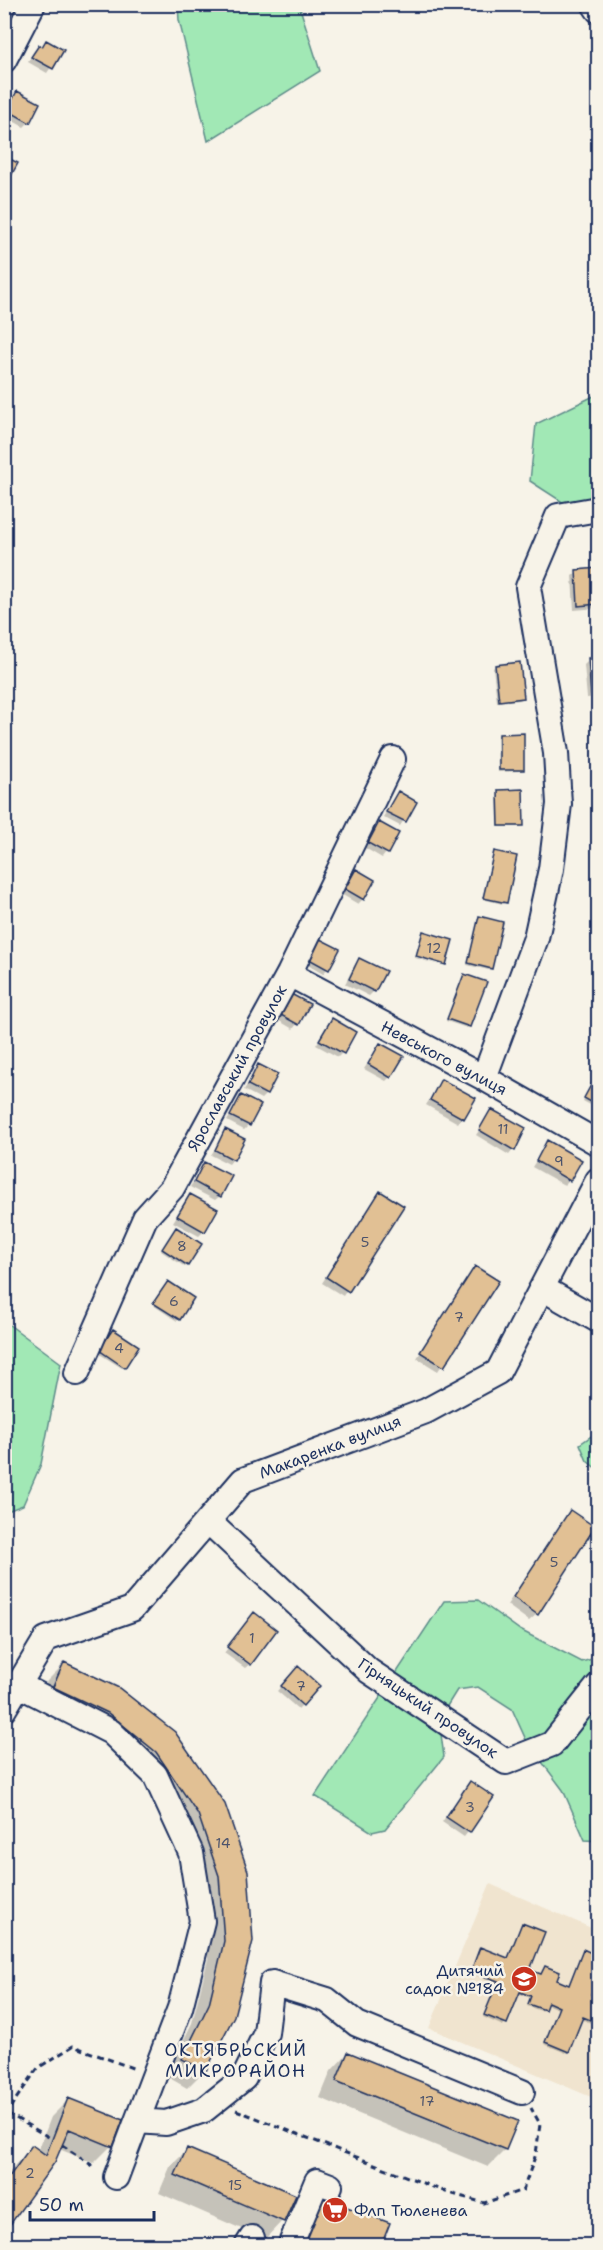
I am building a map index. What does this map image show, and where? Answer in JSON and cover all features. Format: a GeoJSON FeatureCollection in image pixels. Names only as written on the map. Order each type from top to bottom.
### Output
{"type":"FeatureCollection","features":[{"type":"Feature","properties":{"kind":"street"},"geometry":{"type":"LineString","coordinates":[[4,60],[33,4]]}},
{"type":"Feature","properties":{"kind":"street"},"geometry":{"type":"LineString","coordinates":[[594,4],[598,10]]}},
{"type":"Feature","properties":{"kind":"street"},"geometry":{"type":"LineString","coordinates":[[484,1078],[536,938],[551,869],[559,804],[556,753],[528,587],[558,516],[598,509]]}},
{"type":"Feature","properties":{"kind":"street","name":"Ярославський провулок"},"geometry":{"type":"LineString","coordinates":[[77,1373],[145,1218],[172,1188],[289,974],[393,759]]}},
{"type":"Feature","properties":{"kind":"street","name":"Невського вулиця"},"geometry":{"type":"LineString","coordinates":[[289,974],[484,1078],[598,1143]]}},
{"type":"Feature","properties":{"kind":"street","name":"Макаренка вулиця"},"geometry":{"type":"LineString","coordinates":[[4,1709],[46,1639],[132,1609],[243,1480],[426,1411],[498,1372],[598,1180]]}},
{"type":"Feature","properties":{"kind":"street"},"geometry":{"type":"LineString","coordinates":[[542,1288],[598,1320]]}},
{"type":"Feature","properties":{"kind":"street","name":"Гірняцький провулок"},"geometry":{"type":"LineString","coordinates":[[208,1521],[369,1671],[506,1762],[552,1744],[598,1686]]}},
{"type":"Feature","properties":{"kind":"street"},"geometry":{"type":"LineString","coordinates":[[19,1685],[111,1732],[155,1775],[191,1852],[202,1920],[180,2008],[137,2121],[106,2173]]}},
{"type":"Feature","properties":{"kind":"street"},"geometry":{"type":"LineString","coordinates":[[137,2121],[166,2123],[204,2110],[244,2078],[266,2034],[272,1983],[327,2000],[357,2024],[522,2092]]}},
{"type":"Feature","properties":{"kind":"street"},"geometry":{"type":"LineString","coordinates":[[290,2246],[318,2181],[330,2186]]}},
{"type":"Feature","properties":{"kind":"path"},"geometry":{"type":"LineString","coordinates":[[52,2139],[5,2115],[38,2068],[73,2046],[154,2076]]}},
{"type":"Feature","properties":{"kind":"path"},"geometry":{"type":"LineString","coordinates":[[215,2101],[447,2192],[484,2203],[523,2190],[536,2154],[540,2124],[522,2092]]}},
{"type":"Feature","properties":{"kind":"path"},"geometry":{"type":"LineString","coordinates":[[62,2145],[106,2173]]}},
{"type":"Feature","properties":{"kind":"shaded area","name":"Дитячий садок №184"},"geometry":{"type":"Polygon","coordinates":[[[490,1884],[598,1931],[598,2100],[429,2028],[490,1884]]]}},
{"type":"Feature","properties":{"kind":"green space"},"geometry":{"type":"Polygon","coordinates":[[[178,5],[299,5],[320,71],[208,141],[179,20],[178,5]]]}},
{"type":"Feature","properties":{"kind":"green space"},"geometry":{"type":"Polygon","coordinates":[[[598,394],[598,498],[570,507],[530,481],[536,424],[598,394]]]}},
{"type":"Feature","properties":{"kind":"green space"},"geometry":{"type":"Polygon","coordinates":[[[4,1321],[61,1363],[41,1464],[23,1505],[5,1512],[4,1321]]]}},
{"type":"Feature","properties":{"kind":"green space"},"geometry":{"type":"Polygon","coordinates":[[[593,1435],[598,1438],[598,1470],[587,1461],[580,1444],[593,1435]]]}},
{"type":"Feature","properties":{"kind":"green space"},"geometry":{"type":"Polygon","coordinates":[[[478,1600],[520,1630],[582,1662],[598,1657],[598,1841],[585,1840],[563,1790],[527,1742],[512,1709],[478,1687],[457,1690],[439,1719],[444,1757],[385,1829],[372,1832],[315,1796],[444,1601],[478,1600]]]}},
{"type":"Feature","properties":{"kind":"building"},"geometry":{"type":"Polygon","coordinates":[[[46,40],[64,50],[53,69],[31,57],[39,45],[42,47],[46,40]]]}},
{"type":"Feature","properties":{"kind":"building"},"geometry":{"type":"Polygon","coordinates":[[[17,91],[40,103],[30,123],[7,110],[17,91]]]}},
{"type":"Feature","properties":{"kind":"building"},"geometry":{"type":"Polygon","coordinates":[[[4,156],[18,163],[7,183],[4,181],[4,156]]]}},
{"type":"Feature","properties":{"kind":"building"},"geometry":{"type":"Polygon","coordinates":[[[598,568],[598,604],[578,606],[576,570],[598,568]]]}},
{"type":"Feature","properties":{"kind":"building"},"geometry":{"type":"Polygon","coordinates":[[[588,658],[598,658],[598,693],[591,694],[588,658]]]}},
{"type":"Feature","properties":{"kind":"building"},"geometry":{"type":"Polygon","coordinates":[[[520,662],[524,698],[499,701],[495,665],[520,662]]]}},
{"type":"Feature","properties":{"kind":"building"},"geometry":{"type":"Polygon","coordinates":[[[524,733],[524,770],[499,770],[499,734],[524,733]]]}},
{"type":"Feature","properties":{"kind":"building"},"geometry":{"type":"Polygon","coordinates":[[[523,789],[524,826],[499,826],[498,790],[523,789]]]}},
{"type":"Feature","properties":{"kind":"building"},"geometry":{"type":"Polygon","coordinates":[[[398,791],[417,802],[406,822],[386,812],[398,791]]]}},
{"type":"Feature","properties":{"kind":"building"},"geometry":{"type":"Polygon","coordinates":[[[379,822],[399,833],[388,854],[368,843],[379,822]]]}},
{"type":"Feature","properties":{"kind":"building"},"geometry":{"type":"Polygon","coordinates":[[[494,851],[517,856],[507,903],[483,898],[494,851]]]}},
{"type":"Feature","properties":{"kind":"building"},"geometry":{"type":"Polygon","coordinates":[[[356,869],[375,880],[364,900],[345,889],[356,869]]]}},
{"type":"Feature","properties":{"kind":"building"},"geometry":{"type":"Polygon","coordinates":[[[479,916],[503,922],[492,969],[468,963],[479,916]]]}},
{"type":"Feature","properties":{"kind":"building"},"geometry":{"type":"Polygon","coordinates":[[[423,931],[453,940],[446,965],[416,956],[423,931]]]}},
{"type":"Feature","properties":{"kind":"building"},"geometry":{"type":"Polygon","coordinates":[[[320,939],[340,949],[329,970],[309,959],[320,939]]]}},
{"type":"Feature","properties":{"kind":"building"},"geometry":{"type":"Polygon","coordinates":[[[359,958],[386,971],[375,992],[349,979],[359,958]]]}},
{"type":"Feature","properties":{"kind":"building"},"geometry":{"type":"Polygon","coordinates":[[[464,974],[487,982],[470,1027],[447,1019],[464,974]]]}},
{"type":"Feature","properties":{"kind":"building"},"geometry":{"type":"Polygon","coordinates":[[[291,994],[310,1004],[299,1025],[279,1014],[291,994]]]}},
{"type":"Feature","properties":{"kind":"building"},"geometry":{"type":"Polygon","coordinates":[[[332,1018],[356,1032],[344,1054],[319,1040],[332,1018]]]}},
{"type":"Feature","properties":{"kind":"building"},"geometry":{"type":"Polygon","coordinates":[[[380,1043],[404,1056],[391,1078],[368,1064],[380,1043]]]}},
{"type":"Feature","properties":{"kind":"building"},"geometry":{"type":"Polygon","coordinates":[[[258,1064],[278,1074],[267,1095],[248,1085],[258,1064]]]}},
{"type":"Feature","properties":{"kind":"building"},"geometry":{"type":"Polygon","coordinates":[[[598,1072],[598,1106],[584,1098],[598,1072]]]}},
{"type":"Feature","properties":{"kind":"building"},"geometry":{"type":"Polygon","coordinates":[[[441,1079],[476,1098],[464,1119],[430,1100],[441,1079]]]}},
{"type":"Feature","properties":{"kind":"building"},"geometry":{"type":"Polygon","coordinates":[[[241,1095],[261,1105],[250,1126],[230,1116],[241,1095]]]}},
{"type":"Feature","properties":{"kind":"building"},"geometry":{"type":"Polygon","coordinates":[[[491,1109],[526,1128],[515,1151],[479,1130],[491,1109]]]}},
{"type":"Feature","properties":{"kind":"building"},"geometry":{"type":"Polygon","coordinates":[[[225,1129],[245,1139],[234,1160],[215,1150],[225,1129]]]}},
{"type":"Feature","properties":{"kind":"building"},"geometry":{"type":"Polygon","coordinates":[[[547,1140],[582,1160],[570,1181],[536,1161],[547,1140]]]}},
{"type":"Feature","properties":{"kind":"building"},"geometry":{"type":"Polygon","coordinates":[[[204,1162],[232,1176],[221,1197],[194,1182],[204,1162]]]}},
{"type":"Feature","properties":{"kind":"building"},"geometry":{"type":"Polygon","coordinates":[[[380,1191],[404,1206],[349,1292],[326,1277],[380,1191]]]}},
{"type":"Feature","properties":{"kind":"building"},"geometry":{"type":"Polygon","coordinates":[[[190,1194],[218,1209],[205,1232],[177,1216],[190,1194]]]}},
{"type":"Feature","properties":{"kind":"building"},"geometry":{"type":"Polygon","coordinates":[[[176,1227],[202,1244],[188,1266],[162,1249],[176,1227]]]}},
{"type":"Feature","properties":{"kind":"building"},"geometry":{"type":"Polygon","coordinates":[[[475,1266],[499,1281],[444,1367],[420,1352],[475,1266]]]}},
{"type":"Feature","properties":{"kind":"building"},"geometry":{"type":"Polygon","coordinates":[[[168,1281],[194,1298],[180,1320],[153,1303],[168,1281]]]}},
{"type":"Feature","properties":{"kind":"building"},"geometry":{"type":"Polygon","coordinates":[[[113,1329],[139,1346],[125,1368],[99,1350],[113,1329]]]}},
{"type":"Feature","properties":{"kind":"building"},"geometry":{"type":"Polygon","coordinates":[[[570,1510],[595,1527],[538,1615],[513,1597],[570,1510]]]}},
{"type":"Feature","properties":{"kind":"building"},"geometry":{"type":"Polygon","coordinates":[[[254,1612],[277,1630],[251,1665],[227,1647],[254,1612]]]}},
{"type":"Feature","properties":{"kind":"building"},"geometry":{"type":"Polygon","coordinates":[[[64,1662],[119,1688],[175,1732],[225,1804],[248,1871],[253,1941],[234,2016],[206,2071],[182,2059],[209,2004],[224,1941],[219,1876],[198,1814],[156,1752],[108,1713],[53,1687],[64,1662]]]}},
{"type":"Feature","properties":{"kind":"building"},"geometry":{"type":"Polygon","coordinates":[[[298,1666],[320,1686],[303,1706],[281,1686],[298,1666]]]}},
{"type":"Feature","properties":{"kind":"building"},"geometry":{"type":"Polygon","coordinates":[[[470,1781],[494,1797],[470,1833],[446,1817],[470,1781]]]}},
{"type":"Feature","properties":{"kind":"building"},"geometry":{"type":"Polygon","coordinates":[[[522,1923],[545,1932],[530,1970],[541,1974],[545,1966],[560,1972],[557,1980],[569,1985],[583,1949],[598,1956],[598,1976],[591,1994],[598,1997],[598,2023],[583,2017],[569,2052],[545,2042],[559,2007],[548,2002],[545,2010],[528,2004],[531,1996],[520,1992],[507,2024],[484,2015],[498,1981],[471,1971],[480,1947],[508,1958],[522,1923]]]}},
{"type":"Feature","properties":{"kind":"building"},"geometry":{"type":"Polygon","coordinates":[[[348,2052],[518,2121],[506,2150],[336,2081],[348,2052]]]}},
{"type":"Feature","properties":{"kind":"building"},"geometry":{"type":"Polygon","coordinates":[[[68,2098],[123,2120],[113,2147],[69,2129],[55,2162],[4,2233],[4,2184],[32,2145],[46,2155],[68,2098]]]}},
{"type":"Feature","properties":{"kind":"building"},"geometry":{"type":"Polygon","coordinates":[[[187,2148],[296,2195],[284,2222],[175,2175],[187,2148]]]}},
{"type":"Feature","properties":{"kind":"building","name":"Флп Тюленева"},"geometry":{"type":"Polygon","coordinates":[[[320,2197],[390,2223],[381,2246],[315,2246],[304,2241],[320,2197]]]}},
{"type":"Feature","properties":{"kind":"place","name":"Дитячий садок №184"},"geometry":{"type":"Point","coordinates":[524,1979]}},
{"type":"Feature","properties":{"kind":"place","name":"Флп Тюленева"},"geometry":{"type":"Point","coordinates":[335,2210]}},
{"type":"Feature","properties":{"kind":"district","name":"ОКТЯБРЬСКИЙ МИКРОРАЙОН"},"geometry":{"type":"Point","coordinates":[236,2060]}}]}
